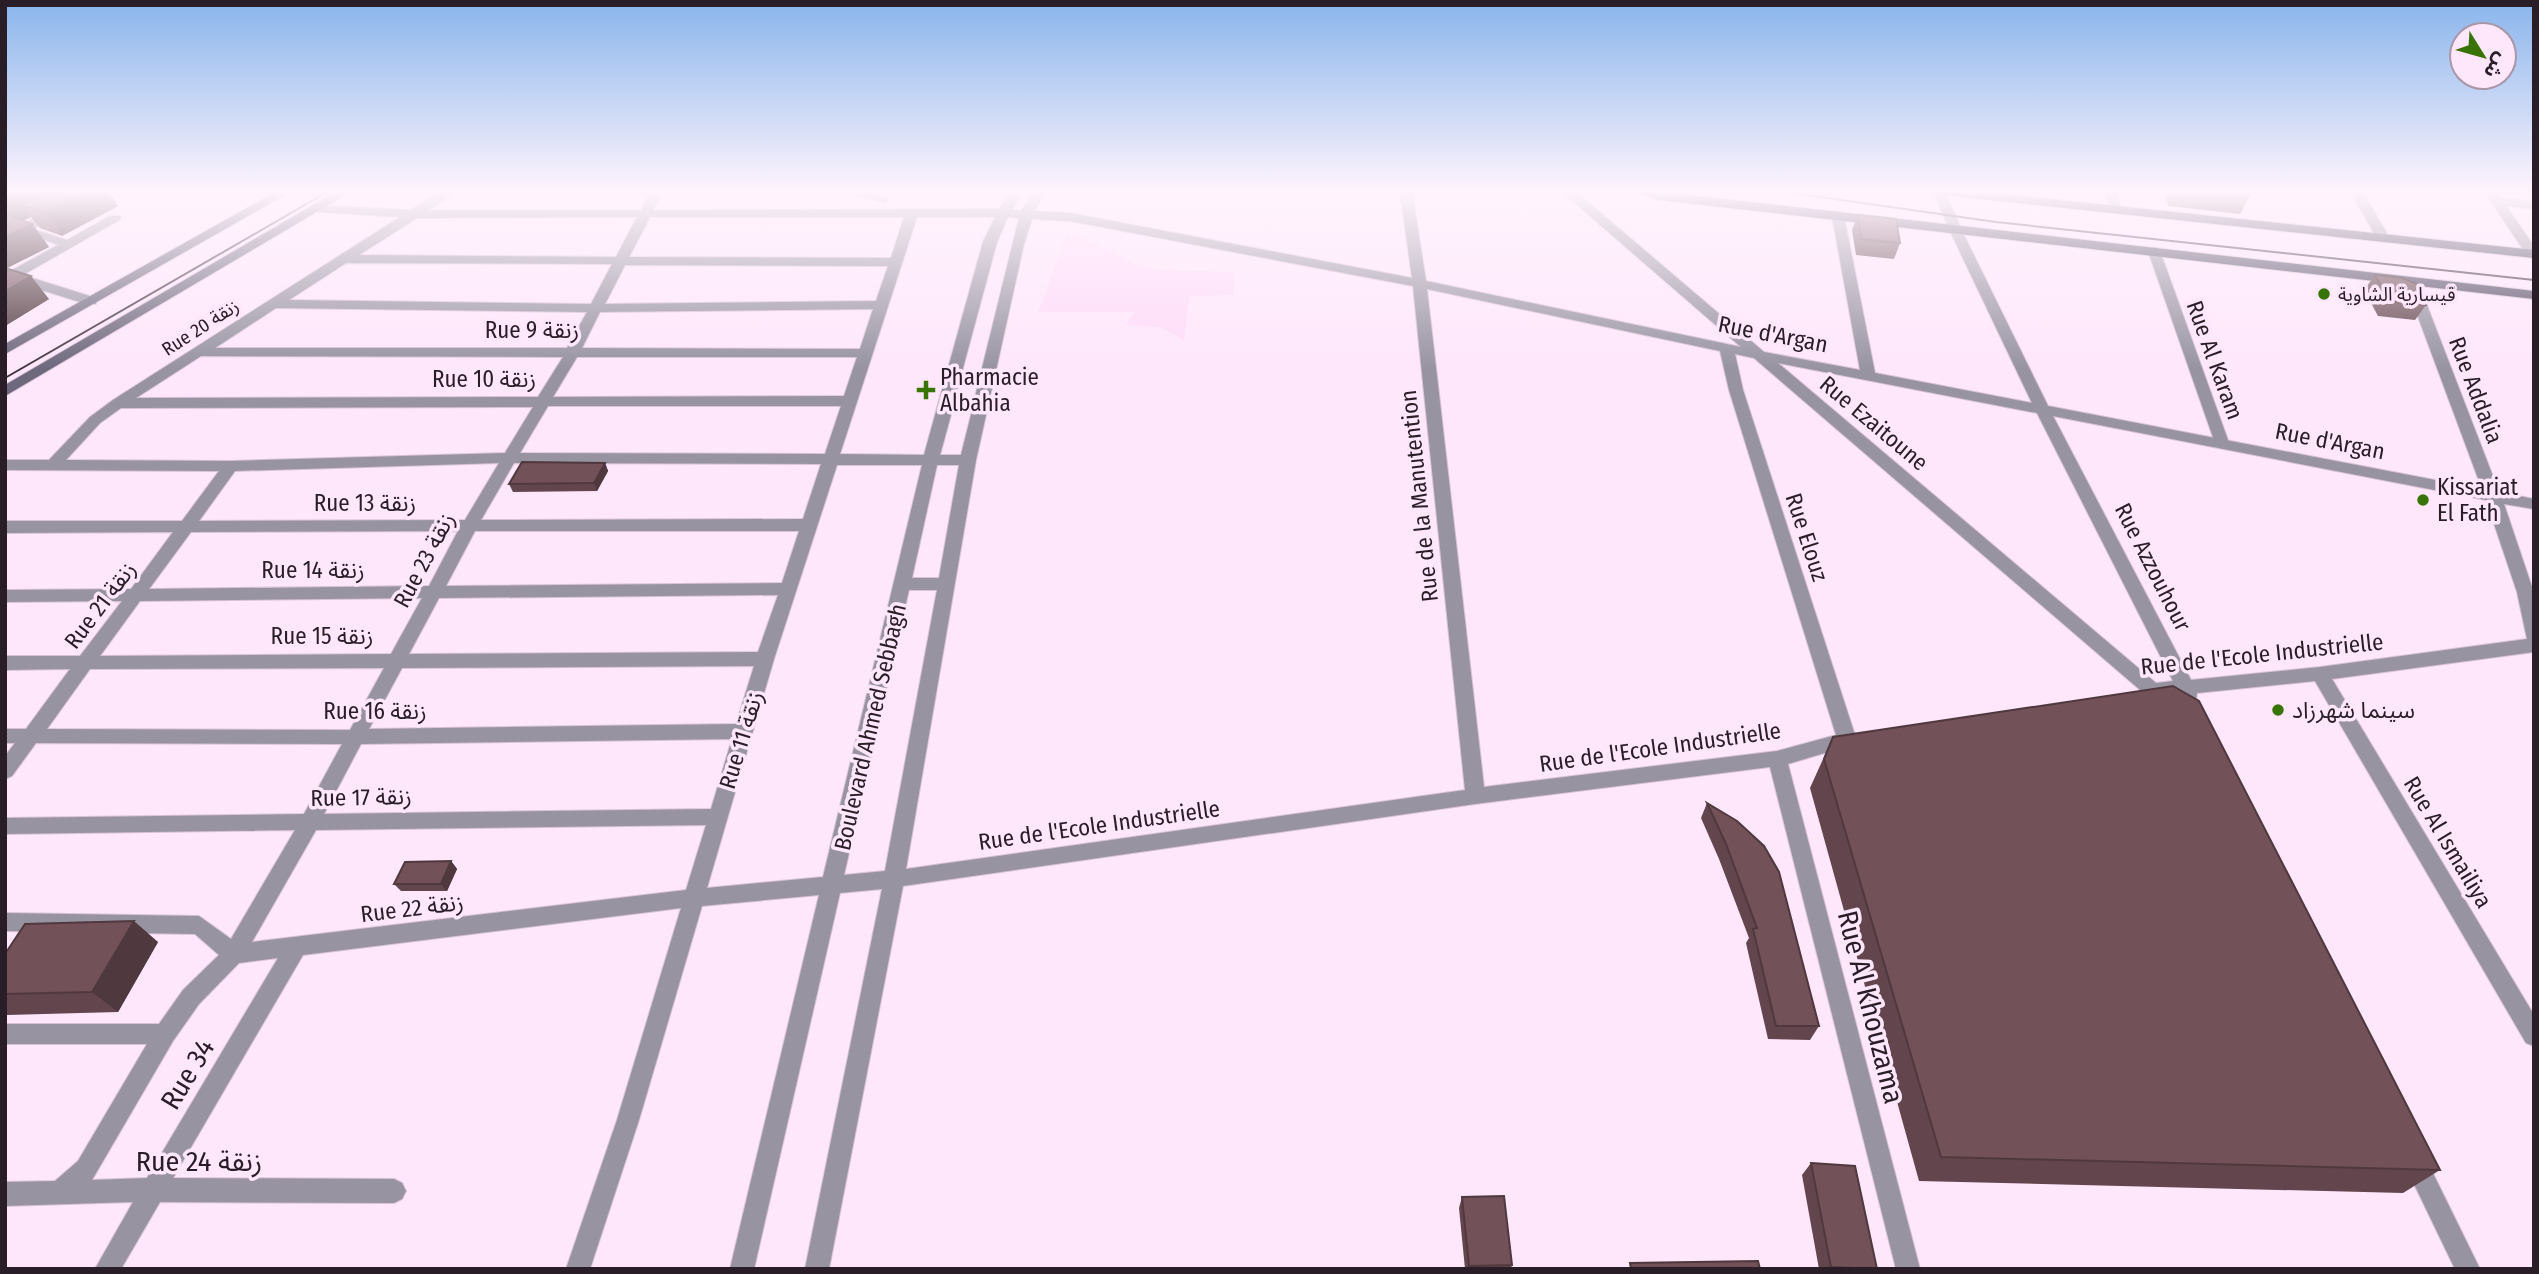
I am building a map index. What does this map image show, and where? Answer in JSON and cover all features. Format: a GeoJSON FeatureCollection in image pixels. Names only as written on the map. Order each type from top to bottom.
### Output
{"type":"FeatureCollection","features":[{"type":"Feature","properties":{"kind":"main road"},"geometry":{"type":"LineString","coordinates":[[5,350],[181,250]]}},
{"type":"Feature","properties":{"kind":"main road"},"geometry":{"type":"LineString","coordinates":[[5,391],[245,250]]}},
{"type":"Feature","properties":{"kind":"main road"},"geometry":{"type":"LineString","coordinates":[[2149,250],[2534,295]]}},
{"type":"Feature","properties":{"kind":"main road"},"geometry":{"type":"LineString","coordinates":[[2502,250],[2534,254]]}},
{"type":"Feature","properties":{"kind":"street"},"geometry":{"type":"LineString","coordinates":[[8,277],[59,250]]}},
{"type":"Feature","properties":{"kind":"street","name":"Rue 20 زنقة"},"geometry":{"type":"LineString","coordinates":[[54,464],[95,421],[118,403],[355,250]]}},
{"type":"Feature","properties":{"kind":"street","name":"Rue 23 زنقة"},"geometry":{"type":"LineString","coordinates":[[234,954],[310,822],[470,525],[572,353],[626,250]]}},
{"type":"Feature","properties":{"kind":"street","name":"Rue 11 زنقة"},"geometry":{"type":"LineString","coordinates":[[578,1269],[628,1120],[765,659],[899,250]]}},
{"type":"Feature","properties":{"kind":"street","name":"Boulevard Ahmed Sebbagh"},"geometry":{"type":"LineString","coordinates":[[742,1269],[932,459],[988,250]]}},
{"type":"Feature","properties":{"kind":"street","name":"Boulevard Ahmed Sebbagh"},"geometry":{"type":"LineString","coordinates":[[817,1269],[894,879],[968,460],[1016,250]]}},
{"type":"Feature","properties":{"kind":"street","name":"Rue d'Argan"},"geometry":{"type":"LineString","coordinates":[[1242,250],[1759,355],[2534,505]]}},
{"type":"Feature","properties":{"kind":"street","name":"Rue de la Manutention"},"geometry":{"type":"LineString","coordinates":[[1415,250],[1475,796]]}},
{"type":"Feature","properties":{"kind":"street","name":"Rue Ezaitoune"},"geometry":{"type":"LineString","coordinates":[[1637,250],[2152,690]]}},
{"type":"Feature","properties":{"kind":"street"},"geometry":{"type":"LineString","coordinates":[[1844,250],[1868,376]]}},
{"type":"Feature","properties":{"kind":"street","name":"Rue Azzouhour"},"geometry":{"type":"LineString","coordinates":[[1965,250],[2042,409],[2197,711]]}},
{"type":"Feature","properties":{"kind":"street","name":"Rue Al Karam"},"geometry":{"type":"LineString","coordinates":[[2154,251],[2222,443]]}},
{"type":"Feature","properties":{"kind":"street"},"geometry":{"type":"LineString","coordinates":[[342,259],[620,263],[895,262]]}},
{"type":"Feature","properties":{"kind":"street"},"geometry":{"type":"LineString","coordinates":[[8,277],[91,301]]}},
{"type":"Feature","properties":{"kind":"street","name":"Rue Addalia"},"geometry":{"type":"LineString","coordinates":[[2413,281],[2417,300],[2493,496],[2525,592],[2534,637]]}},
{"type":"Feature","properties":{"kind":"street"},"geometry":{"type":"LineString","coordinates":[[270,304],[597,307],[881,305]]}},
{"type":"Feature","properties":{"kind":"street","name":"Rue Elouz"},"geometry":{"type":"LineString","coordinates":[[1726,348],[1740,403],[1847,739]]}},
{"type":"Feature","properties":{"kind":"street","name":"Rue 9 زنقة"},"geometry":{"type":"LineString","coordinates":[[198,352],[865,353]]}},
{"type":"Feature","properties":{"kind":"street","name":"Rue 10 زنقة"},"geometry":{"type":"LineString","coordinates":[[118,403],[849,401]]}},
{"type":"Feature","properties":{"kind":"street"},"geometry":{"type":"LineString","coordinates":[[946,406],[981,406]]}},
{"type":"Feature","properties":{"kind":"street"},"geometry":{"type":"LineString","coordinates":[[5,464],[232,466],[509,457],[968,460]]}},
{"type":"Feature","properties":{"kind":"street","name":"Rue 21 زنقة"},"geometry":{"type":"LineString","coordinates":[[5,771],[232,466]]}},
{"type":"Feature","properties":{"kind":"street","name":"Rue 13 زنقة"},"geometry":{"type":"LineString","coordinates":[[5,527],[810,525]]}},
{"type":"Feature","properties":{"kind":"street"},"geometry":{"type":"LineString","coordinates":[[904,584],[944,584]]}},
{"type":"Feature","properties":{"kind":"street","name":"Rue 14 زنقة"},"geometry":{"type":"LineString","coordinates":[[5,596],[789,589]]}},
{"type":"Feature","properties":{"kind":"street","name":"Rue de l'Ecole Industrielle"},"geometry":{"type":"LineString","coordinates":[[2126,695],[2185,686],[2320,674],[2534,645]]}},
{"type":"Feature","properties":{"kind":"street","name":"Rue 15 زنقة"},"geometry":{"type":"LineString","coordinates":[[5,663],[765,659]]}},
{"type":"Feature","properties":{"kind":"street","name":"Rue Al Ismailiya"},"geometry":{"type":"LineString","coordinates":[[2320,674],[2534,1036]]}},
{"type":"Feature","properties":{"kind":"street","name":"Rue 16 زنقة"},"geometry":{"type":"LineString","coordinates":[[5,736],[356,737],[744,731]]}},
{"type":"Feature","properties":{"kind":"street","name":"Rue de l'Ecole Industrielle"},"geometry":{"type":"LineString","coordinates":[[834,883],[894,879],[1475,796],[1777,759],[1874,734]]}},
{"type":"Feature","properties":{"kind":"street","name":"Rue Al Khouzama"},"geometry":{"type":"LineString","coordinates":[[1777,759],[1908,1269]]}},
{"type":"Feature","properties":{"kind":"street","name":"Rue 17 زنقة"},"geometry":{"type":"LineString","coordinates":[[5,826],[718,817]]}},
{"type":"Feature","properties":{"kind":"street","name":"Rue 22 زنقة"},"geometry":{"type":"LineString","coordinates":[[234,954],[834,883]]}},
{"type":"Feature","properties":{"kind":"street"},"geometry":{"type":"LineString","coordinates":[[5,922],[199,925],[234,954]]}},
{"type":"Feature","properties":{"kind":"street","name":"Rue 34"},"geometry":{"type":"LineString","coordinates":[[107,1269],[296,947]]}},
{"type":"Feature","properties":{"kind":"street","name":"Rue 34"},"geometry":{"type":"LineString","coordinates":[[60,1192],[86,1169],[165,1034],[191,997],[234,954]]}},
{"type":"Feature","properties":{"kind":"street"},"geometry":{"type":"LineString","coordinates":[[5,1034],[165,1034]]}},
{"type":"Feature","properties":{"kind":"street"},"geometry":{"type":"LineString","coordinates":[[2406,1142],[2468,1269]]}},
{"type":"Feature","properties":{"kind":"street","name":"Rue 24 زنقة"},"geometry":{"type":"LineString","coordinates":[[5,1194],[152,1190],[394,1191]]}},
{"type":"Feature","properties":{"kind":"shaded area"},"geometry":{"type":"Polygon","coordinates":[[[1061,250],[1109,250],[1133,263],[1157,270],[1235,272],[1234,295],[1189,296],[1184,340],[1161,327],[1126,325],[1135,312],[1038,312],[1061,250]]]}},
{"type":"Feature","properties":{"kind":"building"},"geometry":{"type":"Polygon","coordinates":[[[5,268],[31,276],[5,291],[5,268]]]}},
{"type":"Feature","properties":{"kind":"building"},"geometry":{"type":"Polygon","coordinates":[[[2375,275],[2402,278],[2417,284],[2426,305],[2389,301],[2375,275]]]}},
{"type":"Feature","properties":{"kind":"building"},"geometry":{"type":"Polygon","coordinates":[[[522,462],[605,463],[594,483],[509,484],[522,462]]]}},
{"type":"Feature","properties":{"kind":"building"},"geometry":{"type":"Polygon","coordinates":[[[2173,686],[2199,701],[2440,1170],[1941,1157],[1824,759],[1833,737],[2173,686]]]}},
{"type":"Feature","properties":{"kind":"building"},"geometry":{"type":"Polygon","coordinates":[[[1707,803],[1737,821],[1764,846],[1779,872],[1819,1026],[1776,1026],[1753,929],[1757,928],[1726,844],[1707,803]]]}},
{"type":"Feature","properties":{"kind":"building"},"geometry":{"type":"Polygon","coordinates":[[[451,861],[441,884],[394,884],[405,862],[451,861]]]}},
{"type":"Feature","properties":{"kind":"building"},"geometry":{"type":"Polygon","coordinates":[[[134,921],[92,992],[5,994],[5,954],[25,924],[134,921]]]}},
{"type":"Feature","properties":{"kind":"building"},"geometry":{"type":"Polygon","coordinates":[[[1811,1163],[1855,1166],[1877,1269],[1831,1267],[1811,1163]]]}},
{"type":"Feature","properties":{"kind":"building"},"geometry":{"type":"Polygon","coordinates":[[[1504,1196],[1512,1265],[1469,1266],[1462,1197],[1504,1196]]]}},
{"type":"Feature","properties":{"kind":"building"},"geometry":{"type":"Polygon","coordinates":[[[1758,1261],[1760,1269],[1631,1269],[1630,1263],[1758,1261]]]}},
{"type":"Feature","properties":{"kind":"tram line"},"geometry":{"type":"LineString","coordinates":[[5,378],[226,250]]}},
{"type":"Feature","properties":{"kind":"tram line"},"geometry":{"type":"LineString","coordinates":[[2260,250],[2534,280]]}},
{"type":"Feature","properties":{"kind":"place","name":"قيسارية الشاوية"},"geometry":{"type":"Point","coordinates":[2324,294]}},
{"type":"Feature","properties":{"kind":"place","name":"Pharmacie Albahia"},"geometry":{"type":"Point","coordinates":[926,390]}},
{"type":"Feature","properties":{"kind":"place","name":"Kissariat El Fath"},"geometry":{"type":"Point","coordinates":[2423,500]}},
{"type":"Feature","properties":{"kind":"place","name":"سينما شهرزاد"},"geometry":{"type":"Point","coordinates":[2278,710]}}]}
